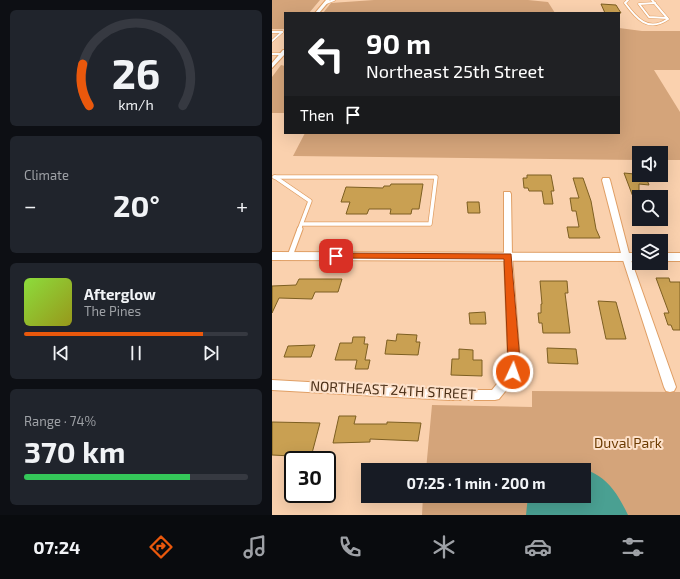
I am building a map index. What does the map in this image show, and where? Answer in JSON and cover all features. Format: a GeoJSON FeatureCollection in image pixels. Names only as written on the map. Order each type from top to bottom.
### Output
{"type":"FeatureCollection","features":[{"type":"Feature","properties":{"kind":"street"},"geometry":{"type":"LineString","coordinates":[[318,12],[327,1]]}},
{"type":"Feature","properties":{"kind":"street"},"geometry":{"type":"LineString","coordinates":[[272,66],[284,53]]}},
{"type":"Feature","properties":{"kind":"street"},"geometry":{"type":"LineString","coordinates":[[272,256],[632,257],[606,180]]}},
{"type":"Feature","properties":{"kind":"street"},"geometry":{"type":"LineString","coordinates":[[507,194],[508,256]]}},
{"type":"Feature","properties":{"kind":"street","name":"NORTHEAST 24TH STREET"},"geometry":{"type":"LineString","coordinates":[[272,385],[450,395],[495,395],[508,382],[513,372],[514,361],[508,256]]}},
{"type":"Feature","properties":{"kind":"street"},"geometry":{"type":"LineString","coordinates":[[668,257],[680,257]]}},
{"type":"Feature","properties":{"kind":"street"},"geometry":{"type":"LineString","coordinates":[[636,270],[670,387]]}},
{"type":"Feature","properties":{"kind":"lane"},"geometry":{"type":"LineString","coordinates":[[327,1],[338,0]]}},
{"type":"Feature","properties":{"kind":"lane"},"geometry":{"type":"LineString","coordinates":[[628,0],[625,3],[638,20],[658,23],[665,22],[668,19],[667,18]]}},
{"type":"Feature","properties":{"kind":"lane"},"geometry":{"type":"LineString","coordinates":[[652,0],[667,18]]}},
{"type":"Feature","properties":{"kind":"lane"},"geometry":{"type":"LineString","coordinates":[[655,3],[639,4],[648,16],[652,18],[667,18]]}},
{"type":"Feature","properties":{"kind":"lane"},"geometry":{"type":"LineString","coordinates":[[272,32],[284,32]]}},
{"type":"Feature","properties":{"kind":"lane"},"geometry":{"type":"LineString","coordinates":[[272,41],[284,32]]}},
{"type":"Feature","properties":{"kind":"lane"},"geometry":{"type":"LineString","coordinates":[[272,54],[284,53]]}},
{"type":"Feature","properties":{"kind":"lane"},"geometry":{"type":"LineString","coordinates":[[273,176],[436,177],[430,224],[302,224]]}},
{"type":"Feature","properties":{"kind":"lane"},"geometry":{"type":"LineString","coordinates":[[273,176],[290,186],[310,201],[290,256]]}},
{"type":"Feature","properties":{"kind":"green space"},"geometry":{"type":"Polygon","coordinates":[[[272,0],[320,0],[310,12],[284,12],[284,29],[272,29],[272,0]]]}},
{"type":"Feature","properties":{"kind":"green space"},"geometry":{"type":"Polygon","coordinates":[[[374,0],[528,0],[548,2],[554,12],[324,12],[331,3],[374,0]]]}},
{"type":"Feature","properties":{"kind":"green space"},"geometry":{"type":"Polygon","coordinates":[[[620,28],[642,31],[680,31],[680,70],[654,70],[680,112],[680,160],[668,160],[668,146],[632,146],[632,160],[293,156],[304,134],[620,134],[620,28]]]}},
{"type":"Feature","properties":{"kind":"green space"},"geometry":{"type":"Polygon","coordinates":[[[281,65],[284,66],[284,113],[272,113],[272,77],[281,65]]]}},
{"type":"Feature","properties":{"kind":"green space","name":"Duval Park"},"geometry":{"type":"Polygon","coordinates":[[[532,391],[680,392],[680,515],[422,515],[423,503],[591,503],[591,463],[427,463],[432,405],[532,407],[532,391]]]}},
{"type":"Feature","properties":{"kind":"water"},"geometry":{"type":"Polygon","coordinates":[[[591,472],[601,477],[615,492],[628,515],[526,515],[527,503],[591,503],[591,472]]]}},
{"type":"Feature","properties":{"kind":"building"},"geometry":{"type":"Polygon","coordinates":[[[601,4],[616,5],[621,13],[620,12],[605,12],[601,4]]]}},
{"type":"Feature","properties":{"kind":"building"},"geometry":{"type":"Polygon","coordinates":[[[624,173],[632,174],[632,182],[648,182],[649,185],[639,184],[639,190],[632,190],[632,194],[624,173]]]}},
{"type":"Feature","properties":{"kind":"building"},"geometry":{"type":"Polygon","coordinates":[[[527,175],[551,175],[554,191],[551,191],[553,204],[544,204],[542,191],[529,191],[528,188],[524,188],[523,178],[527,178],[527,175]]]}},
{"type":"Feature","properties":{"kind":"building"},"geometry":{"type":"Polygon","coordinates":[[[573,178],[583,178],[591,201],[596,229],[600,238],[569,238],[567,227],[579,227],[576,211],[572,211],[570,198],[579,198],[573,178]]]}},
{"type":"Feature","properties":{"kind":"building"},"geometry":{"type":"Polygon","coordinates":[[[391,184],[423,184],[419,209],[412,209],[411,214],[390,214],[391,209],[369,209],[367,214],[346,214],[350,202],[341,202],[346,187],[383,188],[384,186],[390,186],[391,184]]]}},
{"type":"Feature","properties":{"kind":"building"},"geometry":{"type":"Polygon","coordinates":[[[467,202],[479,202],[480,213],[468,213],[467,202]]]}},
{"type":"Feature","properties":{"kind":"building"},"geometry":{"type":"Polygon","coordinates":[[[656,278],[669,278],[670,282],[680,282],[680,330],[673,330],[671,325],[668,325],[664,313],[669,313],[656,278]]]}},
{"type":"Feature","properties":{"kind":"building"},"geometry":{"type":"Polygon","coordinates":[[[299,279],[342,279],[338,292],[315,292],[312,299],[279,298],[272,313],[272,286],[296,285],[299,279]]]}},
{"type":"Feature","properties":{"kind":"building"},"geometry":{"type":"Polygon","coordinates":[[[540,281],[567,281],[568,293],[565,293],[570,333],[543,333],[542,323],[539,323],[538,313],[541,313],[542,304],[540,281]]]}},
{"type":"Feature","properties":{"kind":"building"},"geometry":{"type":"Polygon","coordinates":[[[598,301],[616,302],[626,339],[606,339],[598,301]]]}},
{"type":"Feature","properties":{"kind":"building"},"geometry":{"type":"Polygon","coordinates":[[[485,312],[486,324],[470,324],[469,313],[485,312]]]}},
{"type":"Feature","properties":{"kind":"building"},"geometry":{"type":"Polygon","coordinates":[[[397,334],[417,335],[416,342],[420,342],[418,355],[385,354],[387,340],[396,341],[397,334]]]}},
{"type":"Feature","properties":{"kind":"building"},"geometry":{"type":"Polygon","coordinates":[[[353,337],[365,337],[364,344],[368,344],[365,360],[370,360],[368,369],[355,369],[357,360],[335,360],[340,343],[352,343],[353,337]]]}},
{"type":"Feature","properties":{"kind":"building"},"geometry":{"type":"Polygon","coordinates":[[[315,345],[311,357],[284,357],[288,346],[315,345]]]}},
{"type":"Feature","properties":{"kind":"building"},"geometry":{"type":"Polygon","coordinates":[[[547,348],[576,349],[578,364],[548,363],[547,348]]]}},
{"type":"Feature","properties":{"kind":"building"},"geometry":{"type":"Polygon","coordinates":[[[459,349],[473,350],[473,360],[482,360],[482,376],[451,375],[452,359],[459,359],[459,349]]]}},
{"type":"Feature","properties":{"kind":"building"},"geometry":{"type":"Polygon","coordinates":[[[339,416],[356,416],[354,424],[387,424],[387,422],[421,423],[418,441],[370,439],[370,442],[333,443],[339,416]]]}},
{"type":"Feature","properties":{"kind":"building"},"geometry":{"type":"Polygon","coordinates":[[[272,422],[320,423],[313,451],[284,451],[284,456],[272,455],[272,422]]]}},
{"type":"Feature","properties":{"kind":"route"},"geometry":{"type":"LineString","coordinates":[[336,256],[508,256],[514,361],[513,372]]}}]}
